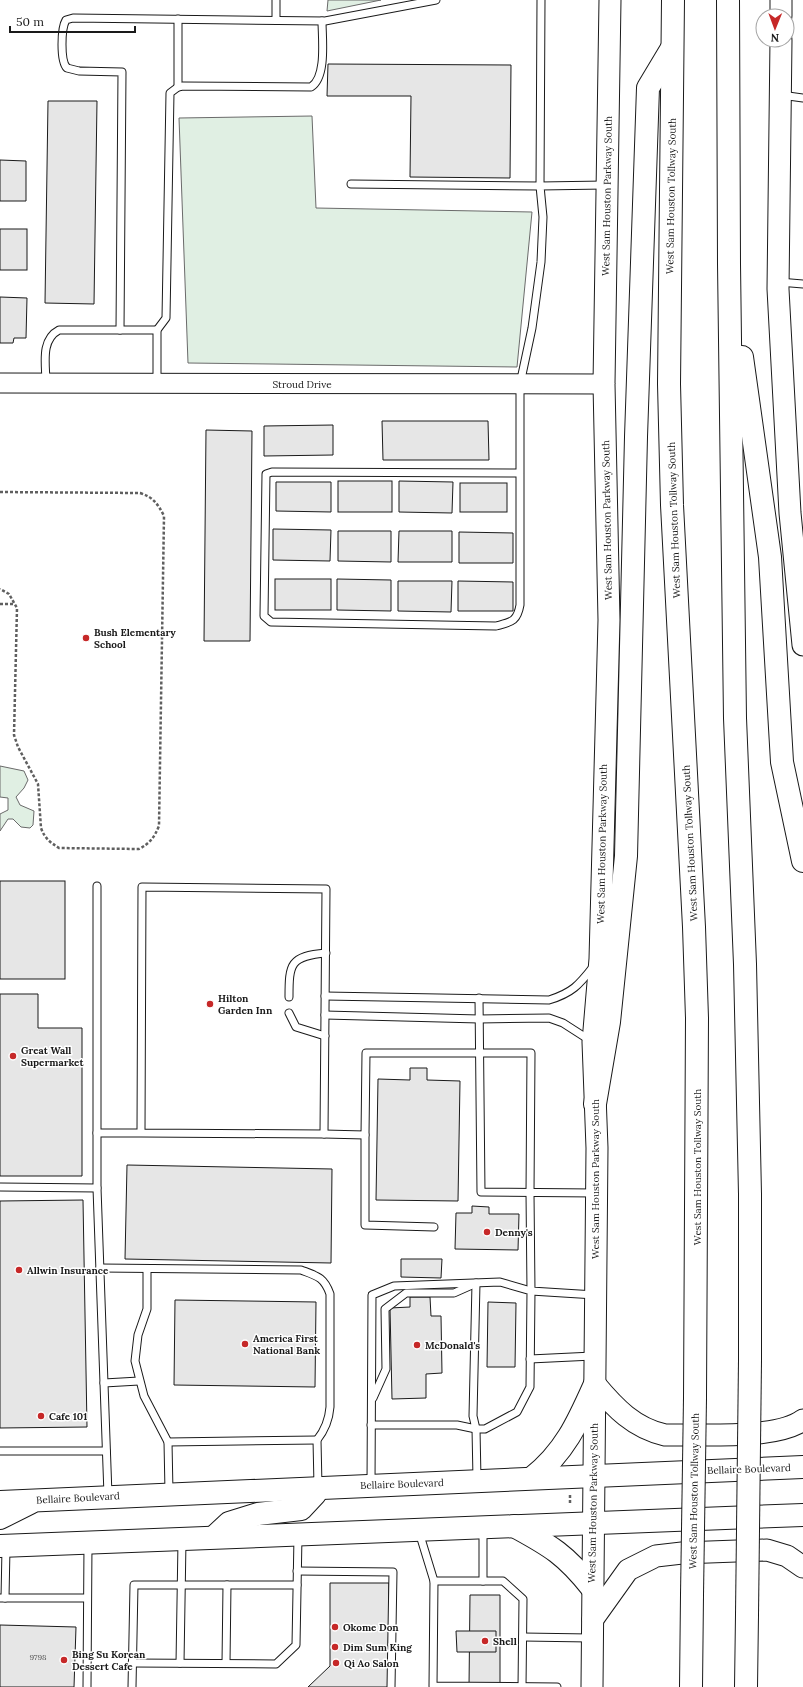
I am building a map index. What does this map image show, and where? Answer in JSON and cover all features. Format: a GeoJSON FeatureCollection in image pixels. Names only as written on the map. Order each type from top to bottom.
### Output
{"type":"FeatureCollection","features":[{"type":"Feature","properties":{"kind":"main road","name":"West Sam Houston Parkway South"},"geometry":{"type":"LineString","coordinates":[[592,1687],[597,1193],[593,1042],[600,959],[609,620],[604,384],[610,0]]}},
{"type":"Feature","properties":{"kind":"main road","name":"West Sam Houston Tollway South"},"geometry":{"type":"LineString","coordinates":[[673,0],[669,391],[673,512],[694,927],[697,1018],[695,1398],[691,1687]]}},
{"type":"Feature","properties":{"kind":"main road"},"geometry":{"type":"LineString","coordinates":[[728,0],[729,264],[735,718],[745,964],[750,1194],[750,1360],[746,1687]]}},
{"type":"Feature","properties":{"kind":"main road"},"geometry":{"type":"LineString","coordinates":[[595,1104],[609,1022],[626,856],[636,437],[648,88],[672,48]]}},
{"type":"Feature","properties":{"kind":"main road"},"geometry":{"type":"LineString","coordinates":[[781,48],[778,282],[790,512],[803,645]]}},
{"type":"Feature","properties":{"kind":"main road"},"geometry":{"type":"LineString","coordinates":[[729,264],[770,558],[782,762],[803,861]]}},
{"type":"Feature","properties":{"kind":"main road"},"geometry":{"type":"LineString","coordinates":[[532,1478],[546,1467],[568,1440],[576,1427],[595,1384],[614,1407],[633,1423],[650,1432],[665,1435],[763,1433],[795,1426],[803,1420]]}},
{"type":"Feature","properties":{"kind":"main road","name":"Bellaire Boulevard"},"geometry":{"type":"LineString","coordinates":[[0,1502],[803,1467]]}},
{"type":"Feature","properties":{"kind":"main road"},"geometry":{"type":"LineString","coordinates":[[214,1537],[230,1523],[258,1514],[301,1509],[315,1494],[318,1488]]}},
{"type":"Feature","properties":{"kind":"main road"},"geometry":{"type":"LineString","coordinates":[[0,1518],[36,1500]]}},
{"type":"Feature","properties":{"kind":"main road"},"geometry":{"type":"LineString","coordinates":[[3,1546],[803,1515]]}},
{"type":"Feature","properties":{"kind":"main road"},"geometry":{"type":"LineString","coordinates":[[513,1526],[544,1542],[562,1554],[592,1588]]}},
{"type":"Feature","properties":{"kind":"main road"},"geometry":{"type":"LineString","coordinates":[[593,1628],[628,1570],[656,1556],[682,1553],[767,1550],[787,1556],[803,1567]]}},
{"type":"Feature","properties":{"kind":"street","name":"Stroud Drive"},"geometry":{"type":"LineString","coordinates":[[0,383],[604,384]]}},
{"type":"Feature","properties":{"kind":"lane"},"geometry":{"type":"LineString","coordinates":[[276,0],[276,20]]}},
{"type":"Feature","properties":{"kind":"lane"},"geometry":{"type":"LineString","coordinates":[[120,330],[122,72],[74,71],[67,68],[63,61],[63,24],[66,20],[73,18],[322,21],[436,0]]}},
{"type":"Feature","properties":{"kind":"lane"},"geometry":{"type":"LineString","coordinates":[[520,473],[272,472],[266,474],[264,616],[271,622],[496,626],[512,622],[518,614],[520,605],[520,473],[520,384],[532,328],[541,262],[543,217],[540,186],[541,0]]}},
{"type":"Feature","properties":{"kind":"lane"},"geometry":{"type":"LineString","coordinates":[[178,19],[178,87]]}},
{"type":"Feature","properties":{"kind":"lane"},"geometry":{"type":"LineString","coordinates":[[158,383],[157,330],[166,318],[170,93],[178,87],[311,87],[316,84],[321,74],[322,21]]}},
{"type":"Feature","properties":{"kind":"lane"},"geometry":{"type":"LineString","coordinates":[[780,95],[803,98]]}},
{"type":"Feature","properties":{"kind":"lane"},"geometry":{"type":"LineString","coordinates":[[351,184],[540,186],[608,185]]}},
{"type":"Feature","properties":{"kind":"lane"},"geometry":{"type":"LineString","coordinates":[[778,282],[803,284]]}},
{"type":"Feature","properties":{"kind":"lane"},"geometry":{"type":"LineString","coordinates":[[46,383],[46,346],[53,333],[59,330],[157,330]]}},
{"type":"Feature","properties":{"kind":"lane"},"geometry":{"type":"LineString","coordinates":[[97,886],[97,1188],[108,1497]]}},
{"type":"Feature","properties":{"kind":"lane"},"geometry":{"type":"LineString","coordinates":[[142,1133],[142,887],[326,889],[324,1134]]}},
{"type":"Feature","properties":{"kind":"lane"},"geometry":{"type":"LineString","coordinates":[[289,997],[289,973],[294,962],[309,955],[326,953]]}},
{"type":"Feature","properties":{"kind":"lane"},"geometry":{"type":"LineString","coordinates":[[326,996],[549,1000],[564,995],[577,987],[600,959]]}},
{"type":"Feature","properties":{"kind":"lane"},"geometry":{"type":"LineString","coordinates":[[479,998],[481,1192],[597,1193]]}},
{"type":"Feature","properties":{"kind":"lane"},"geometry":{"type":"LineString","coordinates":[[289,1013],[296,1027],[325,1036]]}},
{"type":"Feature","properties":{"kind":"lane"},"geometry":{"type":"LineString","coordinates":[[325,1015],[479,1019],[549,1018],[563,1023],[593,1042]]}},
{"type":"Feature","properties":{"kind":"lane"},"geometry":{"type":"LineString","coordinates":[[371,1425],[457,1425],[485,1430],[517,1412],[530,1387],[531,1053],[366,1053],[365,1225],[434,1227]]}},
{"type":"Feature","properties":{"kind":"lane"},"geometry":{"type":"LineString","coordinates":[[97,1133],[365,1135]]}},
{"type":"Feature","properties":{"kind":"lane"},"geometry":{"type":"LineString","coordinates":[[0,1188],[97,1188]]}},
{"type":"Feature","properties":{"kind":"lane"},"geometry":{"type":"LineString","coordinates":[[100,1268],[301,1270],[320,1277],[327,1285],[330,1294],[329,1417],[324,1431],[317,1440],[318,1488]]}},
{"type":"Feature","properties":{"kind":"lane"},"geometry":{"type":"LineString","coordinates":[[147,1269],[147,1309],[138,1335],[135,1361],[144,1396],[168,1442],[169,1494]]}},
{"type":"Feature","properties":{"kind":"lane"},"geometry":{"type":"LineString","coordinates":[[371,1486],[372,1295],[394,1286],[500,1282],[531,1291],[595,1295]]}},
{"type":"Feature","properties":{"kind":"lane"},"geometry":{"type":"LineString","coordinates":[[371,1402],[386,1369],[385,1310],[406,1293],[454,1293],[476,1283]]}},
{"type":"Feature","properties":{"kind":"lane"},"geometry":{"type":"LineString","coordinates":[[476,1283],[473,1416],[476,1429],[477,1481]]}},
{"type":"Feature","properties":{"kind":"lane"},"geometry":{"type":"LineString","coordinates":[[530,1359],[595,1356]]}},
{"type":"Feature","properties":{"kind":"lane"},"geometry":{"type":"LineString","coordinates":[[104,1383],[139,1381]]}},
{"type":"Feature","properties":{"kind":"lane"},"geometry":{"type":"LineString","coordinates":[[168,1442],[317,1440]]}},
{"type":"Feature","properties":{"kind":"lane"},"geometry":{"type":"LineString","coordinates":[[0,1452],[106,1451]]}},
{"type":"Feature","properties":{"kind":"lane"},"geometry":{"type":"LineString","coordinates":[[483,1527],[483,1581]]}},
{"type":"Feature","properties":{"kind":"lane"},"geometry":{"type":"LineString","coordinates":[[418,1529],[434,1581],[433,1686],[556,1687]]}},
{"type":"Feature","properties":{"kind":"lane"},"geometry":{"type":"LineString","coordinates":[[132,1663],[276,1664],[296,1645],[298,1534]]}},
{"type":"Feature","properties":{"kind":"lane"},"geometry":{"type":"LineString","coordinates":[[180,1663],[182,1538]]}},
{"type":"Feature","properties":{"kind":"lane"},"geometry":{"type":"LineString","coordinates":[[87,1687],[88,1542]]}},
{"type":"Feature","properties":{"kind":"lane"},"geometry":{"type":"LineString","coordinates":[[3,1546],[3,1598],[87,1598]]}},
{"type":"Feature","properties":{"kind":"lane"},"geometry":{"type":"LineString","coordinates":[[297,1571],[393,1572],[391,1687]]}},
{"type":"Feature","properties":{"kind":"lane"},"geometry":{"type":"LineString","coordinates":[[434,1581],[503,1581],[523,1599],[522,1687]]}},
{"type":"Feature","properties":{"kind":"lane"},"geometry":{"type":"LineString","coordinates":[[132,1687],[134,1585],[297,1585]]}},
{"type":"Feature","properties":{"kind":"lane"},"geometry":{"type":"LineString","coordinates":[[226,1663],[227,1585]]}},
{"type":"Feature","properties":{"kind":"lane"},"geometry":{"type":"LineString","coordinates":[[523,1637],[593,1628]]}},
{"type":"Feature","properties":{"kind":"path"},"geometry":{"type":"LineString","coordinates":[[0,492],[140,493],[147,495],[157,502],[164,516],[159,826],[150,843],[139,849],[59,848],[48,842],[41,828],[38,784],[18,747],[14,735],[17,608],[9,594],[0,589]]}},
{"type":"Feature","properties":{"kind":"path"},"geometry":{"type":"LineString","coordinates":[[0,604],[15,604]]}},
{"type":"Feature","properties":{"kind":"green space"},"geometry":{"type":"Polygon","coordinates":[[[328,0],[381,0],[327,11],[328,0]]]}},
{"type":"Feature","properties":{"kind":"green space"},"geometry":{"type":"Polygon","coordinates":[[[312,116],[316,208],[532,212],[517,367],[188,363],[179,118],[312,116]]]}},
{"type":"Feature","properties":{"kind":"green space"},"geometry":{"type":"Polygon","coordinates":[[[0,766],[24,771],[28,780],[24,788],[16,797],[20,805],[34,811],[33,825],[30,828],[21,827],[13,819],[8,819],[0,831],[0,814],[8,810],[8,798],[0,797],[0,766]]]}},
{"type":"Feature","properties":{"kind":"building"},"geometry":{"type":"Polygon","coordinates":[[[328,64],[511,65],[510,178],[410,177],[411,96],[327,96],[328,64]]]}},
{"type":"Feature","properties":{"kind":"building"},"geometry":{"type":"Polygon","coordinates":[[[48,101],[97,101],[94,304],[45,303],[48,101]]]}},
{"type":"Feature","properties":{"kind":"building"},"geometry":{"type":"Polygon","coordinates":[[[0,160],[26,161],[26,201],[0,201],[0,160]]]}},
{"type":"Feature","properties":{"kind":"building"},"geometry":{"type":"Polygon","coordinates":[[[0,229],[27,229],[27,270],[0,270],[0,229]]]}},
{"type":"Feature","properties":{"kind":"building"},"geometry":{"type":"Polygon","coordinates":[[[0,297],[27,298],[26,338],[14,338],[13,343],[0,343],[0,297]]]}},
{"type":"Feature","properties":{"kind":"building"},"geometry":{"type":"Polygon","coordinates":[[[382,421],[488,421],[489,460],[383,460],[382,421]]]}},
{"type":"Feature","properties":{"kind":"building"},"geometry":{"type":"Polygon","coordinates":[[[333,425],[333,455],[264,456],[264,426],[333,425]]]}},
{"type":"Feature","properties":{"kind":"building"},"geometry":{"type":"Polygon","coordinates":[[[206,430],[252,431],[250,641],[204,641],[206,430]]]}},
{"type":"Feature","properties":{"kind":"building"},"geometry":{"type":"Polygon","coordinates":[[[338,481],[392,481],[392,512],[338,512],[338,481]]]}},
{"type":"Feature","properties":{"kind":"building"},"geometry":{"type":"Polygon","coordinates":[[[399,481],[453,482],[452,513],[399,512],[399,481]]]}},
{"type":"Feature","properties":{"kind":"building"},"geometry":{"type":"Polygon","coordinates":[[[276,482],[331,482],[331,512],[276,511],[276,482]]]}},
{"type":"Feature","properties":{"kind":"building"},"geometry":{"type":"Polygon","coordinates":[[[460,483],[507,483],[507,512],[460,512],[460,483]]]}},
{"type":"Feature","properties":{"kind":"building"},"geometry":{"type":"Polygon","coordinates":[[[273,529],[331,530],[330,561],[273,560],[273,529]]]}},
{"type":"Feature","properties":{"kind":"building"},"geometry":{"type":"Polygon","coordinates":[[[338,531],[391,531],[391,562],[338,561],[338,531]]]}},
{"type":"Feature","properties":{"kind":"building"},"geometry":{"type":"Polygon","coordinates":[[[399,531],[452,531],[452,562],[398,562],[399,531]]]}},
{"type":"Feature","properties":{"kind":"building"},"geometry":{"type":"Polygon","coordinates":[[[459,532],[513,533],[513,563],[459,563],[459,532]]]}},
{"type":"Feature","properties":{"kind":"building"},"geometry":{"type":"Polygon","coordinates":[[[275,579],[331,579],[331,610],[275,610],[275,579]]]}},
{"type":"Feature","properties":{"kind":"building"},"geometry":{"type":"Polygon","coordinates":[[[337,579],[391,580],[391,611],[337,610],[337,579]]]}},
{"type":"Feature","properties":{"kind":"building"},"geometry":{"type":"Polygon","coordinates":[[[398,581],[452,581],[451,612],[398,611],[398,581]]]}},
{"type":"Feature","properties":{"kind":"building"},"geometry":{"type":"Polygon","coordinates":[[[458,581],[513,582],[513,611],[458,611],[458,581]]]}},
{"type":"Feature","properties":{"kind":"building"},"geometry":{"type":"Polygon","coordinates":[[[0,881],[65,881],[65,979],[0,979],[0,881]]]}},
{"type":"Feature","properties":{"kind":"building"},"geometry":{"type":"Polygon","coordinates":[[[0,994],[38,994],[38,1028],[82,1028],[82,1176],[0,1176],[0,994]]]}},
{"type":"Feature","properties":{"kind":"building"},"geometry":{"type":"Polygon","coordinates":[[[410,1068],[427,1068],[427,1080],[460,1081],[458,1201],[376,1200],[378,1079],[410,1080],[410,1068]]]}},
{"type":"Feature","properties":{"kind":"building"},"geometry":{"type":"Polygon","coordinates":[[[127,1165],[332,1169],[331,1263],[125,1259],[127,1165]]]}},
{"type":"Feature","properties":{"kind":"building"},"geometry":{"type":"Polygon","coordinates":[[[83,1200],[87,1427],[0,1428],[0,1201],[83,1200]]]}},
{"type":"Feature","properties":{"kind":"building","name":"Denny's"},"geometry":{"type":"Polygon","coordinates":[[[472,1206],[489,1207],[489,1214],[519,1214],[518,1250],[455,1249],[456,1213],[472,1213],[472,1206]]]}},
{"type":"Feature","properties":{"kind":"building"},"geometry":{"type":"Polygon","coordinates":[[[401,1259],[442,1259],[441,1278],[401,1277],[401,1259]]]}},
{"type":"Feature","properties":{"kind":"building","name":"McDonald's"},"geometry":{"type":"Polygon","coordinates":[[[410,1297],[430,1297],[431,1316],[441,1316],[442,1373],[426,1374],[426,1398],[392,1399],[390,1308],[410,1307],[410,1297]]]}},
{"type":"Feature","properties":{"kind":"building","name":"America First National Bank"},"geometry":{"type":"Polygon","coordinates":[[[175,1300],[316,1302],[315,1387],[174,1385],[175,1300]]]}},
{"type":"Feature","properties":{"kind":"building"},"geometry":{"type":"Polygon","coordinates":[[[488,1302],[516,1303],[515,1367],[487,1367],[488,1302]]]}},
{"type":"Feature","properties":{"kind":"building"},"geometry":{"type":"Polygon","coordinates":[[[330,1583],[389,1583],[388,1687],[308,1687],[330,1666],[330,1583]]]}},
{"type":"Feature","properties":{"kind":"building","name":"Shell"},"geometry":{"type":"Polygon","coordinates":[[[470,1595],[500,1595],[500,1687],[469,1687],[470,1595]]]}},
{"type":"Feature","properties":{"kind":"building"},"geometry":{"type":"Polygon","coordinates":[[[0,1625],[76,1627],[74,1687],[0,1687],[0,1625]]]}},
{"type":"Feature","properties":{"kind":"building"},"geometry":{"type":"Polygon","coordinates":[[[456,1631],[496,1631],[496,1652],[457,1652],[456,1631]]]}},
{"type":"Feature","properties":{"kind":"place","name":"Bush Elementary School"},"geometry":{"type":"Point","coordinates":[86,638]}},
{"type":"Feature","properties":{"kind":"place","name":"Hilton Garden Inn"},"geometry":{"type":"Point","coordinates":[210,1004]}},
{"type":"Feature","properties":{"kind":"place","name":"Great Wall Supermarket"},"geometry":{"type":"Point","coordinates":[13,1056]}},
{"type":"Feature","properties":{"kind":"place","name":"Denny's"},"geometry":{"type":"Point","coordinates":[487,1232]}},
{"type":"Feature","properties":{"kind":"place","name":"Allwin Insurance"},"geometry":{"type":"Point","coordinates":[19,1270]}},
{"type":"Feature","properties":{"kind":"place","name":"America First National Bank"},"geometry":{"type":"Point","coordinates":[245,1344]}},
{"type":"Feature","properties":{"kind":"place","name":"McDonald's"},"geometry":{"type":"Point","coordinates":[417,1345]}},
{"type":"Feature","properties":{"kind":"place","name":"Cafe 101"},"geometry":{"type":"Point","coordinates":[41,1416]}},
{"type":"Feature","properties":{"kind":"place","name":"Okome Don"},"geometry":{"type":"Point","coordinates":[335,1627]}},
{"type":"Feature","properties":{"kind":"place","name":"Shell"},"geometry":{"type":"Point","coordinates":[485,1641]}},
{"type":"Feature","properties":{"kind":"place","name":"Dim Sum King"},"geometry":{"type":"Point","coordinates":[335,1647]}},
{"type":"Feature","properties":{"kind":"place","name":"Bing Su Korean Dessert Cafe"},"geometry":{"type":"Point","coordinates":[64,1660]}},
{"type":"Feature","properties":{"kind":"place","name":"Qi Ao Salon"},"geometry":{"type":"Point","coordinates":[336,1663]}}]}
